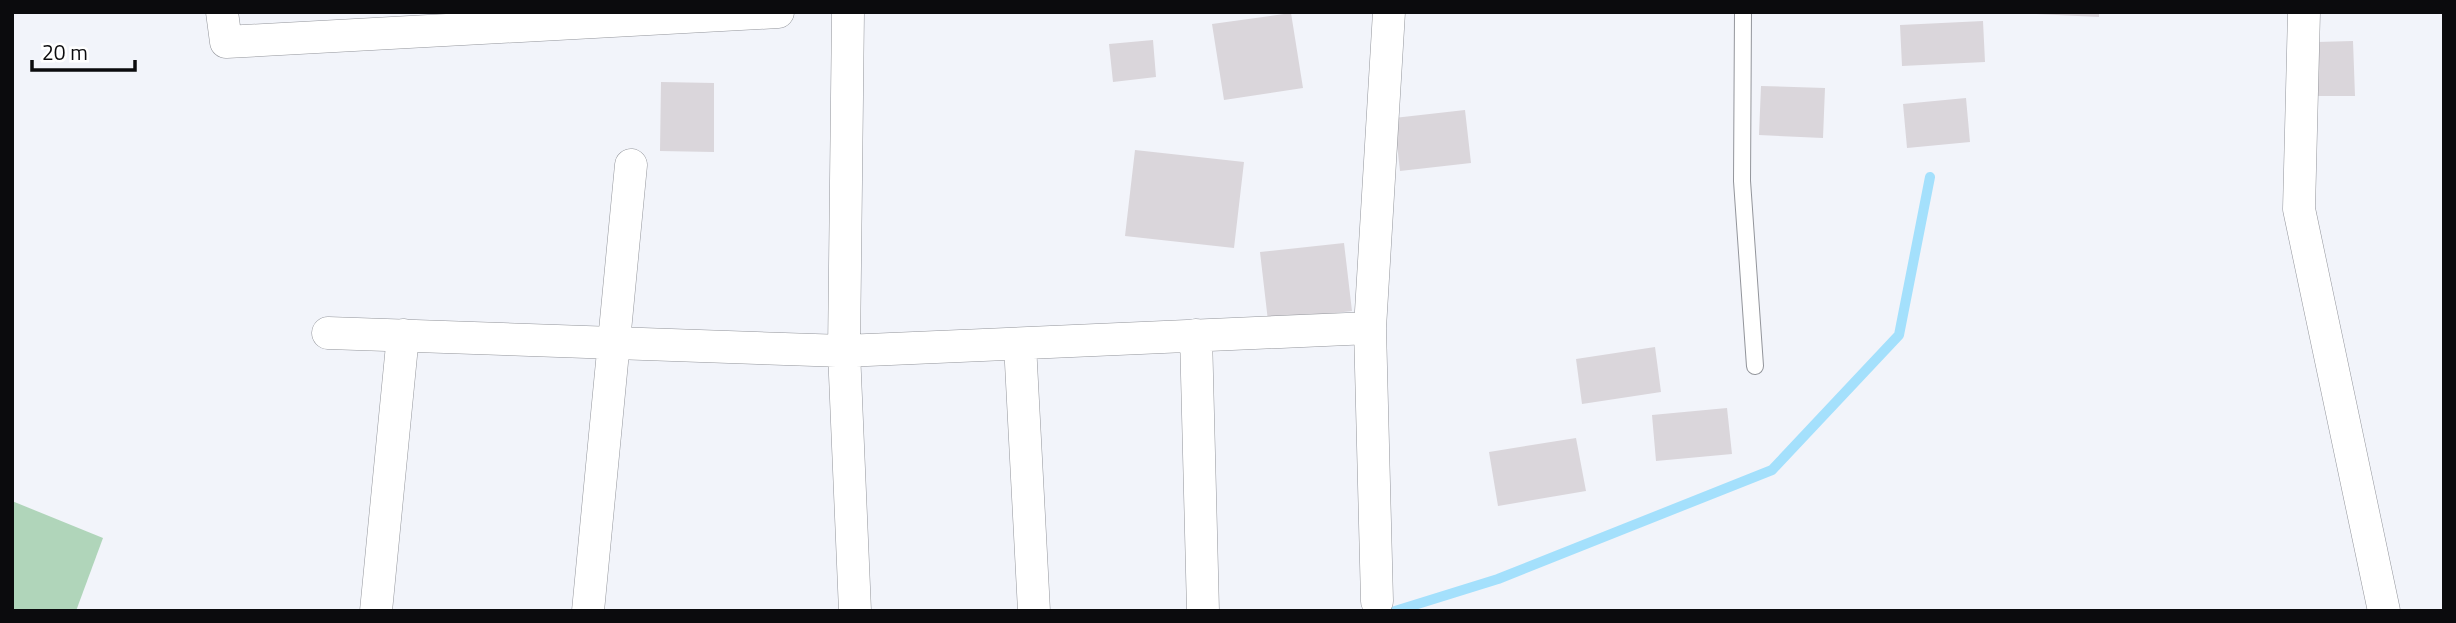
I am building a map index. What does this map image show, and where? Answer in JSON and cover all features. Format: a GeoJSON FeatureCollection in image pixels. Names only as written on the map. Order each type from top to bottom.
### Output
{"type":"FeatureCollection","features":[{"type":"Feature","properties":{"kind":"street"},"geometry":{"type":"LineString","coordinates":[[222,12],[226,42],[778,12]]}},
{"type":"Feature","properties":{"kind":"street"},"geometry":{"type":"LineString","coordinates":[[848,12],[845,351],[855,611]]}},
{"type":"Feature","properties":{"kind":"street"},"geometry":{"type":"LineString","coordinates":[[1377,601],[1370,328],[1389,12]]}},
{"type":"Feature","properties":{"kind":"street"},"geometry":{"type":"LineString","coordinates":[[2304,12],[2299,209],[2384,611]]}},
{"type":"Feature","properties":{"kind":"street"},"geometry":{"type":"LineString","coordinates":[[588,611],[631,165]]}},
{"type":"Feature","properties":{"kind":"street"},"geometry":{"type":"LineString","coordinates":[[328,333],[845,351],[1370,328]]}},
{"type":"Feature","properties":{"kind":"street"},"geometry":{"type":"LineString","coordinates":[[376,611],[402,335]]}},
{"type":"Feature","properties":{"kind":"street"},"geometry":{"type":"LineString","coordinates":[[1196,335],[1203,611]]}},
{"type":"Feature","properties":{"kind":"street"},"geometry":{"type":"LineString","coordinates":[[1020,344],[1034,611]]}},
{"type":"Feature","properties":{"kind":"lane"},"geometry":{"type":"LineString","coordinates":[[1743,12],[1742,181],[1755,366]]}},
{"type":"Feature","properties":{"kind":"green space"},"geometry":{"type":"Polygon","coordinates":[[[12,501],[103,538],[76,611],[12,611],[12,501]]]}},
{"type":"Feature","properties":{"kind":"building"},"geometry":{"type":"Polygon","coordinates":[[[2099,12],[2099,17],[2036,14],[2099,12]]]}},
{"type":"Feature","properties":{"kind":"building"},"geometry":{"type":"Polygon","coordinates":[[[1291,13],[1303,88],[1224,100],[1212,24],[1291,13]]]}},
{"type":"Feature","properties":{"kind":"building"},"geometry":{"type":"Polygon","coordinates":[[[1983,21],[1985,62],[1902,66],[1900,25],[1983,21]]]}},
{"type":"Feature","properties":{"kind":"building"},"geometry":{"type":"Polygon","coordinates":[[[1153,40],[1156,77],[1113,82],[1109,44],[1153,40]]]}},
{"type":"Feature","properties":{"kind":"building"},"geometry":{"type":"Polygon","coordinates":[[[2353,41],[2355,96],[2318,96],[2317,42],[2353,41]]]}},
{"type":"Feature","properties":{"kind":"building"},"geometry":{"type":"Polygon","coordinates":[[[661,82],[714,83],[714,152],[660,151],[661,82]]]}},
{"type":"Feature","properties":{"kind":"building"},"geometry":{"type":"Polygon","coordinates":[[[1761,86],[1825,88],[1823,138],[1759,135],[1761,86]]]}},
{"type":"Feature","properties":{"kind":"building"},"geometry":{"type":"Polygon","coordinates":[[[1966,98],[1970,142],[1907,148],[1903,104],[1966,98]]]}},
{"type":"Feature","properties":{"kind":"building"},"geometry":{"type":"Polygon","coordinates":[[[1465,110],[1471,163],[1400,171],[1394,118],[1465,110]]]}},
{"type":"Feature","properties":{"kind":"building"},"geometry":{"type":"Polygon","coordinates":[[[1135,150],[1244,162],[1234,248],[1125,236],[1135,150]]]}},
{"type":"Feature","properties":{"kind":"building"},"geometry":{"type":"Polygon","coordinates":[[[1344,243],[1352,311],[1268,321],[1260,252],[1344,243]]]}},
{"type":"Feature","properties":{"kind":"building"},"geometry":{"type":"Polygon","coordinates":[[[1655,347],[1661,392],[1582,404],[1576,359],[1655,347]]]}},
{"type":"Feature","properties":{"kind":"building"},"geometry":{"type":"Polygon","coordinates":[[[1727,408],[1732,454],[1656,461],[1652,415],[1727,408]]]}},
{"type":"Feature","properties":{"kind":"building"},"geometry":{"type":"Polygon","coordinates":[[[1576,438],[1586,491],[1498,506],[1489,452],[1576,438]]]}},
{"type":"Feature","properties":{"kind":"waterway"},"geometry":{"type":"LineString","coordinates":[[1395,611],[1498,579],[1772,470],[1899,335],[1930,177]]}}]}
